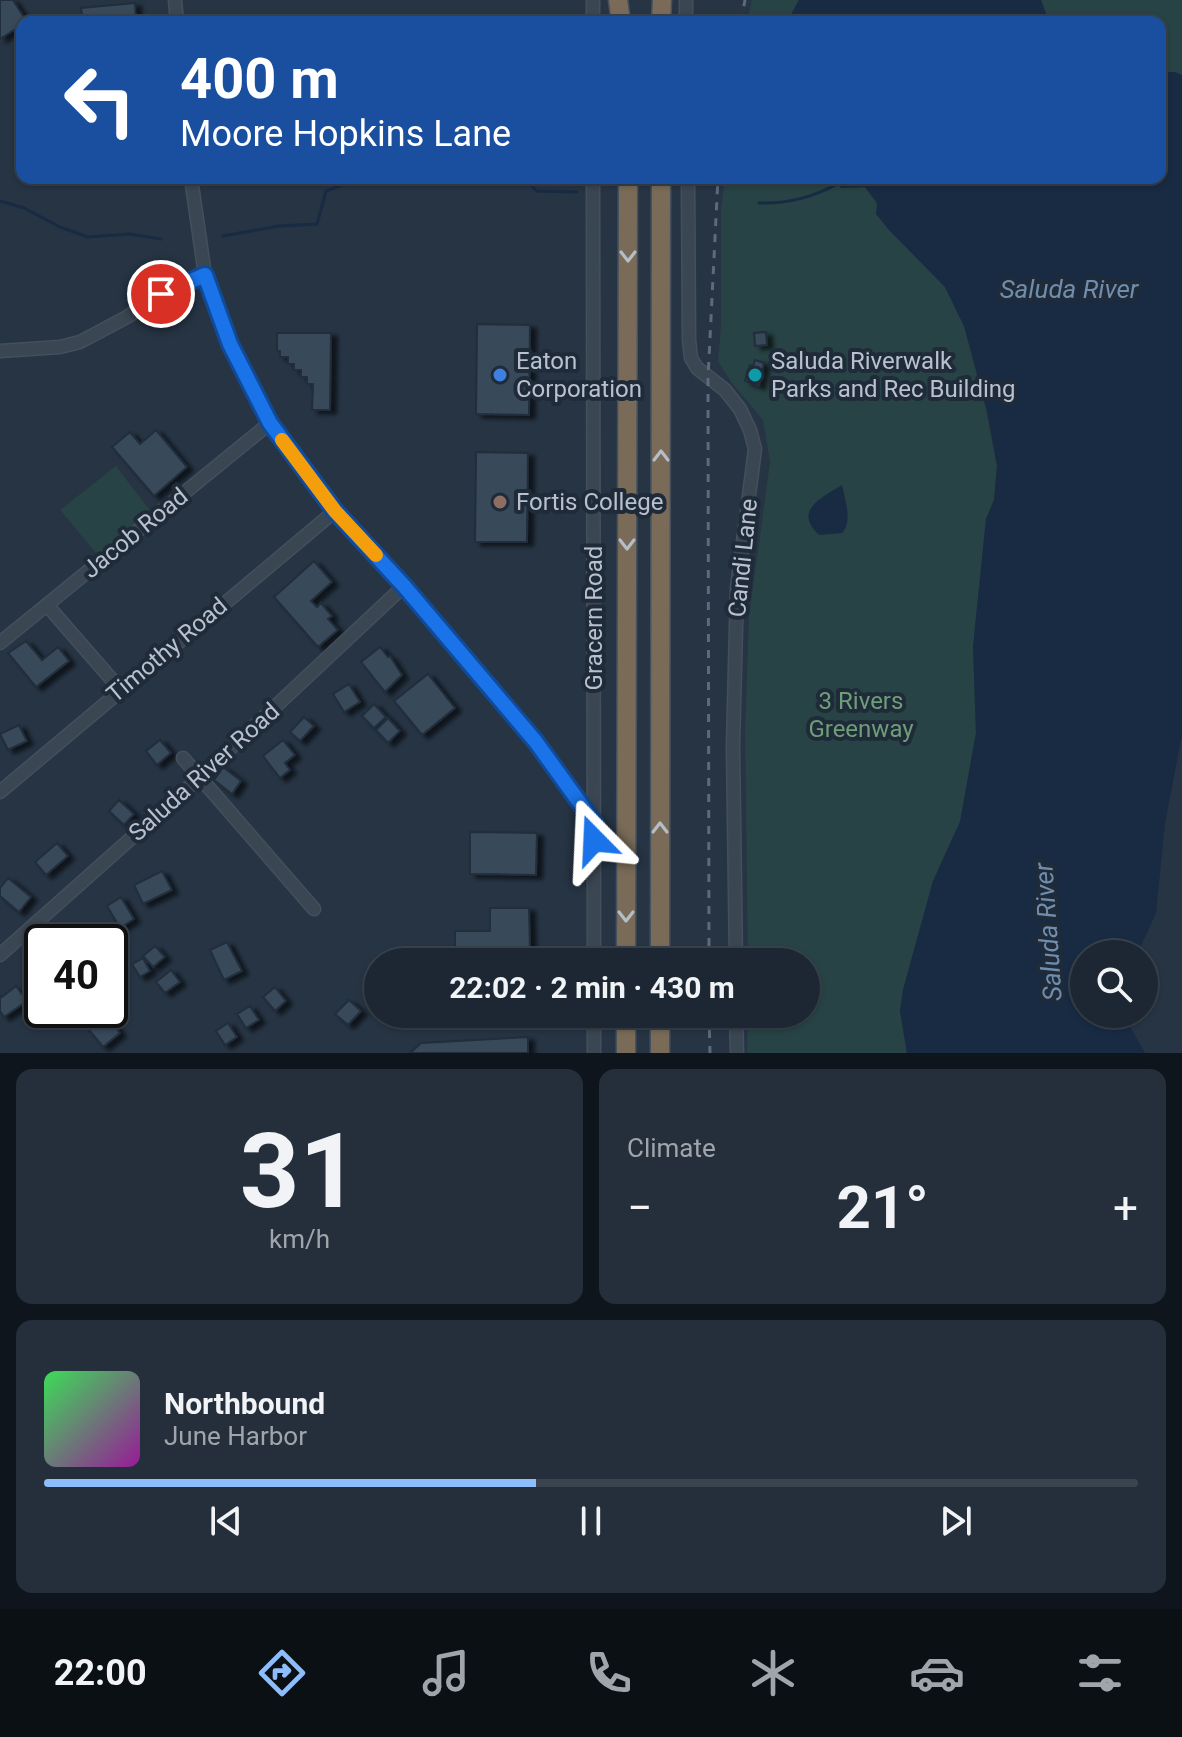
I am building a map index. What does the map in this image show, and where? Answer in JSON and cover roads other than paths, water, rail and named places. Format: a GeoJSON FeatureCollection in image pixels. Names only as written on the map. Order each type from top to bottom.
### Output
{"type":"FeatureCollection","features":[{"type":"Feature","properties":{"kind":"highway"},"geometry":{"type":"LineString","coordinates":[[626,948],[628,184]]}},
{"type":"Feature","properties":{"kind":"highway"},"geometry":{"type":"LineString","coordinates":[[660,948],[661,184]]}},
{"type":"Feature","properties":{"kind":"highway"},"geometry":{"type":"LineString","coordinates":[[626,1028],[626,1053]]}},
{"type":"Feature","properties":{"kind":"highway"},"geometry":{"type":"LineString","coordinates":[[660,1028],[660,1053]]}},
{"type":"Feature","properties":{"kind":"street"},"geometry":{"type":"LineString","coordinates":[[192,184],[205,275],[230,344],[270,423],[335,511],[404,586],[536,742],[595,824]]}},
{"type":"Feature","properties":{"kind":"street","name":"Gracern Road"},"geometry":{"type":"LineString","coordinates":[[593,184],[594,948]]}},
{"type":"Feature","properties":{"kind":"street","name":"Candi Lane"},"geometry":{"type":"LineString","coordinates":[[688,184],[691,358],[700,372],[735,400],[750,430],[755,449],[737,588],[733,746],[736,948]]}},
{"type":"Feature","properties":{"kind":"street"},"geometry":{"type":"LineString","coordinates":[[0,351],[60,347],[80,342],[127,317],[161,294],[205,275]]}},
{"type":"Feature","properties":{"kind":"street","name":"Jacob Road"},"geometry":{"type":"LineString","coordinates":[[0,643],[270,423]]}},
{"type":"Feature","properties":{"kind":"street","name":"Timothy Road"},"geometry":{"type":"LineString","coordinates":[[0,792],[335,511]]}},
{"type":"Feature","properties":{"kind":"street","name":"Saluda River Road"},"geometry":{"type":"LineString","coordinates":[[0,955],[200,777],[404,586]]}},
{"type":"Feature","properties":{"kind":"street"},"geometry":{"type":"LineString","coordinates":[[47,605],[120,689]]}},
{"type":"Feature","properties":{"kind":"street"},"geometry":{"type":"LineString","coordinates":[[183,758],[314,909]]}},
{"type":"Feature","properties":{"kind":"street"},"geometry":{"type":"LineString","coordinates":[[594,1028],[594,1053]]}},
{"type":"Feature","properties":{"kind":"street"},"geometry":{"type":"LineString","coordinates":[[736,1028],[737,1053]]}},
{"type":"Feature","properties":{"kind":"water"},"geometry":{"type":"Polygon","coordinates":[[[799,0],[1041,0],[1047,16],[790,16],[799,0]]]}},
{"type":"Feature","properties":{"kind":"water","name":"Saluda River"},"geometry":{"type":"Polygon","coordinates":[[[1166,72],[1182,75],[1182,735],[1165,823],[1156,913],[1143,940],[1070,940],[1070,1028],[1131,1028],[1145,1053],[907,1053],[900,1011],[903,990],[933,881],[960,822],[976,733],[973,647],[986,519],[994,500],[997,466],[987,410],[964,326],[945,287],[876,214],[877,202],[865,187],[841,188],[839,184],[1166,184],[1166,72]]]}},
{"type":"Feature","properties":{"kind":"water"},"geometry":{"type":"Polygon","coordinates":[[[842,485],[847,510],[845,528],[842,533],[819,535],[811,526],[809,511],[819,500],[842,485]]]}},
{"type":"Feature","properties":{"kind":"waterway"},"geometry":{"type":"LineString","coordinates":[[223,236],[279,226],[317,224],[326,191],[344,184]]}},
{"type":"Feature","properties":{"kind":"waterway"},"geometry":{"type":"LineString","coordinates":[[529,184],[537,191],[577,192]]}},
{"type":"Feature","properties":{"kind":"waterway"},"geometry":{"type":"LineString","coordinates":[[759,203],[800,199],[837,184]]}},
{"type":"Feature","properties":{"kind":"waterway"},"geometry":{"type":"LineString","coordinates":[[0,201],[24,208],[60,227],[88,237],[129,234],[161,239]]}},
{"type":"Feature","properties":{"kind":"railway"},"geometry":{"type":"LineString","coordinates":[[742,16],[745,0]]}},
{"type":"Feature","properties":{"kind":"railway"},"geometry":{"type":"LineString","coordinates":[[709,948],[708,378],[718,184]]}},
{"type":"Feature","properties":{"kind":"railway"},"geometry":{"type":"LineString","coordinates":[[709,1028],[710,1053]]}},
{"type":"Feature","properties":{"kind":"place","name":"Eaton Corporation"},"geometry":{"type":"Point","coordinates":[500,375]}},
{"type":"Feature","properties":{"kind":"place","name":"Saluda Riverwalk Parks and Rec Building"},"geometry":{"type":"Point","coordinates":[755,375]}},
{"type":"Feature","properties":{"kind":"place","name":"Fortis College"},"geometry":{"type":"Point","coordinates":[500,502]}},
{"type":"Feature","properties":{"kind":"park label","name":"3 Rivers Greenway"},"geometry":{"type":"Point","coordinates":[861,715]}}]}
